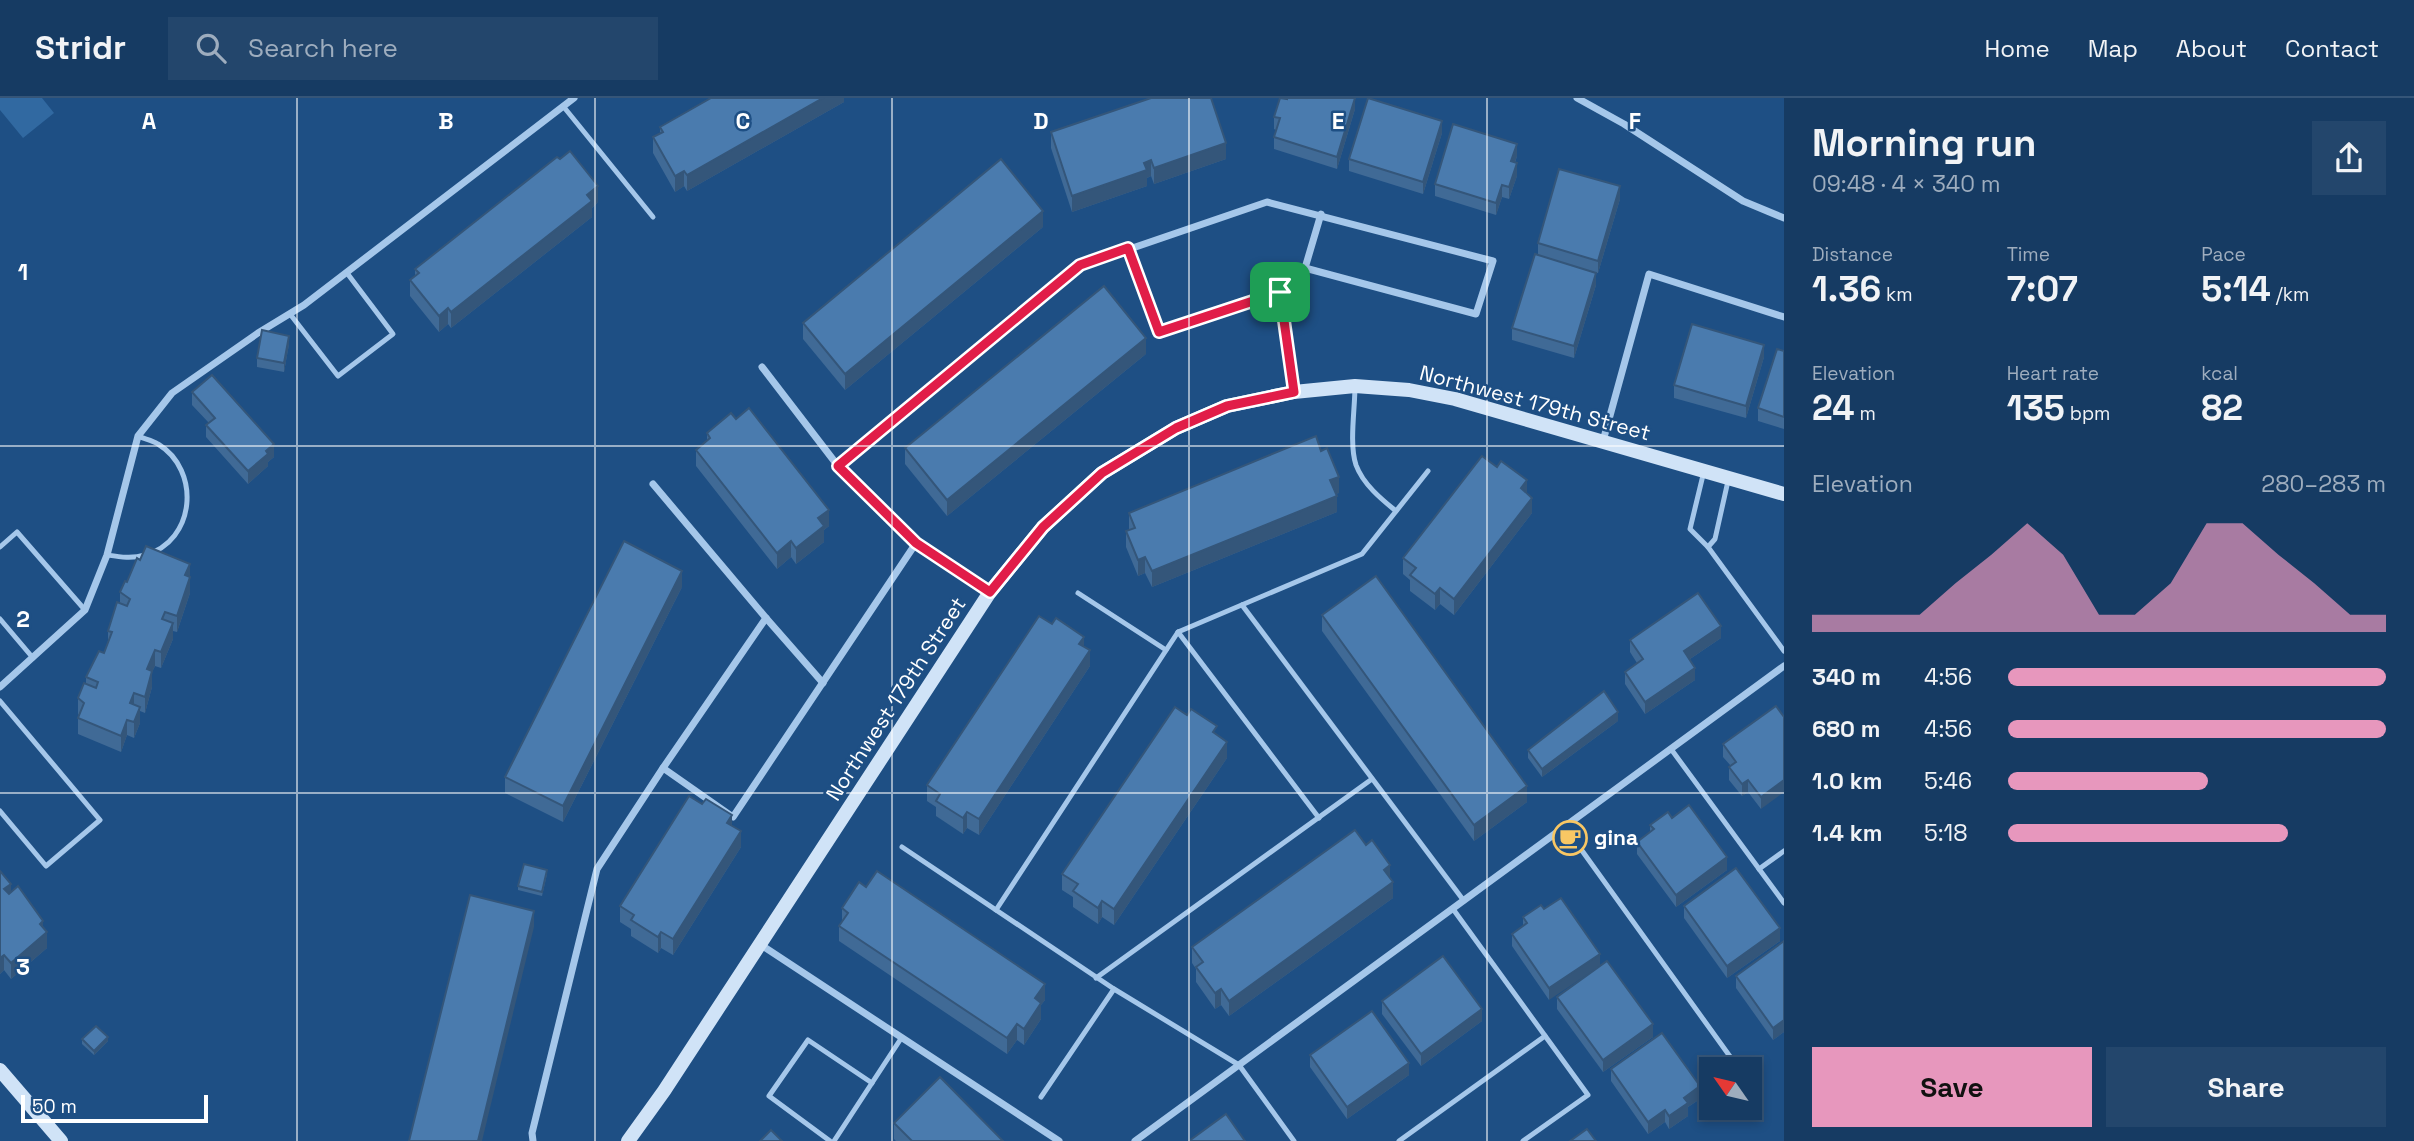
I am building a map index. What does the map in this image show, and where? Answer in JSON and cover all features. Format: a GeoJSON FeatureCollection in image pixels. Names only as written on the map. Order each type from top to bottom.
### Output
{"type":"FeatureCollection","features":[{"type":"Feature","properties":{"kind":"street"},"geometry":{"type":"LineString","coordinates":[[0,687],[85,610],[107,555],[138,436],[172,393],[347,273],[574,98]]}},
{"type":"Feature","properties":{"kind":"street"},"geometry":{"type":"LineString","coordinates":[[1577,98],[1623,124],[1743,201],[1784,218]]}},
{"type":"Feature","properties":{"kind":"street"},"geometry":{"type":"LineString","coordinates":[[838,466],[1080,265],[1267,202],[1493,261],[1476,314],[1305,268]]}},
{"type":"Feature","properties":{"kind":"street"},"geometry":{"type":"LineString","coordinates":[[1294,392],[1280,292],[1305,268],[1321,214]]}},
{"type":"Feature","properties":{"kind":"street"},"geometry":{"type":"LineString","coordinates":[[1603,441],[1649,274],[1784,317]]}},
{"type":"Feature","properties":{"kind":"street"},"geometry":{"type":"LineString","coordinates":[[762,367],[838,466],[916,543],[990,592]]}},
{"type":"Feature","properties":{"kind":"street","name":"Northwest 179th Street"},"geometry":{"type":"LineString","coordinates":[[628,1141],[761,945],[990,592],[1043,527],[1102,473],[1176,428],[1227,406],[1294,392],[1355,386],[1409,390],[1455,399],[1784,494]]}},
{"type":"Feature","properties":{"kind":"street"},"geometry":{"type":"LineString","coordinates":[[653,484],[823,683]]}},
{"type":"Feature","properties":{"kind":"street"},"geometry":{"type":"LineString","coordinates":[[663,768],[733,817],[916,543]]}},
{"type":"Feature","properties":{"kind":"street"},"geometry":{"type":"LineString","coordinates":[[533,1141],[532,1133],[597,869],[766,618]]}},
{"type":"Feature","properties":{"kind":"street"},"geometry":{"type":"LineString","coordinates":[[1135,1141],[1784,666]]}},
{"type":"Feature","properties":{"kind":"street"},"geometry":{"type":"LineString","coordinates":[[761,945],[1059,1141]]}},
{"type":"Feature","properties":{"kind":"street"},"geometry":{"type":"LineString","coordinates":[[0,1070],[61,1141]]}},
{"type":"Feature","properties":{"kind":"lane"},"geometry":{"type":"LineString","coordinates":[[563,106],[653,217]]}},
{"type":"Feature","properties":{"kind":"lane"},"geometry":{"type":"LineString","coordinates":[[1128,248],[1159,332],[1280,292]]}},
{"type":"Feature","properties":{"kind":"lane"},"geometry":{"type":"LineString","coordinates":[[290,314],[338,376],[393,334],[347,273]]}},
{"type":"Feature","properties":{"kind":"lane"},"geometry":{"type":"LineString","coordinates":[[1355,386],[1356,465],[1375,494],[1396,511]]}},
{"type":"Feature","properties":{"kind":"lane"},"geometry":{"type":"LineString","coordinates":[[107,555],[127,558],[147,555],[165,545],[178,530],[186,512],[188,492],[183,472],[172,455],[157,443],[138,436]]}},
{"type":"Feature","properties":{"kind":"lane"},"geometry":{"type":"LineString","coordinates":[[1704,470],[1690,528],[1708,547],[1784,651]]}},
{"type":"Feature","properties":{"kind":"lane"},"geometry":{"type":"LineString","coordinates":[[996,910],[1178,632],[1362,554],[1428,471]]}},
{"type":"Feature","properties":{"kind":"lane"},"geometry":{"type":"LineString","coordinates":[[1708,547],[1715,539],[1729,478]]}},
{"type":"Feature","properties":{"kind":"lane"},"geometry":{"type":"LineString","coordinates":[[0,547],[17,532],[85,610]]}},
{"type":"Feature","properties":{"kind":"lane"},"geometry":{"type":"LineString","coordinates":[[1078,593],[1166,650]]}},
{"type":"Feature","properties":{"kind":"lane"},"geometry":{"type":"LineString","coordinates":[[1242,605],[1464,901]]}},
{"type":"Feature","properties":{"kind":"lane"},"geometry":{"type":"LineString","coordinates":[[0,619],[33,658]]}},
{"type":"Feature","properties":{"kind":"lane"},"geometry":{"type":"LineString","coordinates":[[1178,632],[1319,818]]}},
{"type":"Feature","properties":{"kind":"lane"},"geometry":{"type":"LineString","coordinates":[[0,701],[100,820],[47,866],[0,811]]}},
{"type":"Feature","properties":{"kind":"lane"},"geometry":{"type":"LineString","coordinates":[[1671,748],[1784,902]]}},
{"type":"Feature","properties":{"kind":"lane"},"geometry":{"type":"LineString","coordinates":[[1096,978],[1373,779]]}},
{"type":"Feature","properties":{"kind":"lane"},"geometry":{"type":"LineString","coordinates":[[1564,827],[1729,1057]]}},
{"type":"Feature","properties":{"kind":"lane"},"geometry":{"type":"LineString","coordinates":[[902,847],[1096,978],[1239,1065],[1294,1141]]}},
{"type":"Feature","properties":{"kind":"lane"},"geometry":{"type":"LineString","coordinates":[[1759,869],[1784,851]]}},
{"type":"Feature","properties":{"kind":"lane"},"geometry":{"type":"LineString","coordinates":[[1453,909],[1588,1095],[1523,1141]]}},
{"type":"Feature","properties":{"kind":"lane"},"geometry":{"type":"LineString","coordinates":[[1041,1097],[1114,989]]}},
{"type":"Feature","properties":{"kind":"lane"},"geometry":{"type":"LineString","coordinates":[[1399,1141],[1545,1036]]}},
{"type":"Feature","properties":{"kind":"lane"},"geometry":{"type":"LineString","coordinates":[[872,1083],[808,1040],[769,1096],[832,1141],[872,1083],[902,1037]]}},
{"type":"Feature","properties":{"kind":"shaded area"},"geometry":{"type":"Polygon","coordinates":[[[0,98],[42,98],[54,113],[23,138],[0,110],[0,98]]]}},
{"type":"Feature","properties":{"kind":"building"},"geometry":{"type":"Polygon","coordinates":[[[711,98],[823,98],[687,175],[684,171],[675,176],[653,137],[663,132],[660,127],[711,98]]]}},
{"type":"Feature","properties":{"kind":"building"},"geometry":{"type":"Polygon","coordinates":[[[1151,98],[1211,98],[1226,143],[1154,168],[1151,160],[1144,163],[1147,170],[1072,196],[1051,132],[1151,98]]]}},
{"type":"Feature","properties":{"kind":"building"},"geometry":{"type":"Polygon","coordinates":[[[1280,98],[1355,98],[1337,157],[1274,137],[1280,118],[1274,117],[1280,98]]]}},
{"type":"Feature","properties":{"kind":"building"},"geometry":{"type":"Polygon","coordinates":[[[1368,98],[1442,121],[1423,182],[1349,159],[1368,98]]]}},
{"type":"Feature","properties":{"kind":"building"},"geometry":{"type":"Polygon","coordinates":[[[1453,124],[1517,144],[1511,161],[1517,163],[1509,187],[1502,185],[1496,203],[1435,184],[1453,124]]]}},
{"type":"Feature","properties":{"kind":"building"},"geometry":{"type":"Polygon","coordinates":[[[570,151],[598,186],[587,195],[592,201],[451,312],[448,308],[439,316],[410,280],[419,273],[415,269],[557,157],[560,159],[570,151]]]}},
{"type":"Feature","properties":{"kind":"building"},"geometry":{"type":"Polygon","coordinates":[[[1001,159],[1043,211],[845,374],[803,323],[1001,159]]]}},
{"type":"Feature","properties":{"kind":"building"},"geometry":{"type":"Polygon","coordinates":[[[1559,169],[1620,186],[1598,261],[1538,243],[1559,169]]]}},
{"type":"Feature","properties":{"kind":"building"},"geometry":{"type":"Polygon","coordinates":[[[1535,254],[1596,273],[1574,346],[1512,328],[1535,254]]]}},
{"type":"Feature","properties":{"kind":"building"},"geometry":{"type":"Polygon","coordinates":[[[1104,286],[1146,338],[947,500],[905,448],[1104,286]]]}},
{"type":"Feature","properties":{"kind":"building"},"geometry":{"type":"Polygon","coordinates":[[[1692,324],[1764,345],[1746,406],[1674,385],[1692,324]]]}},
{"type":"Feature","properties":{"kind":"building"},"geometry":{"type":"Polygon","coordinates":[[[262,330],[289,336],[284,363],[257,358],[262,330]]]}},
{"type":"Feature","properties":{"kind":"building"},"geometry":{"type":"Polygon","coordinates":[[[1777,349],[1784,351],[1784,417],[1758,408],[1777,349]]]}},
{"type":"Feature","properties":{"kind":"building"},"geometry":{"type":"Polygon","coordinates":[[[212,375],[274,444],[266,451],[268,454],[248,471],[206,425],[215,418],[192,392],[212,375]]]}},
{"type":"Feature","properties":{"kind":"building"},"geometry":{"type":"Polygon","coordinates":[[[749,408],[829,510],[818,518],[824,526],[796,548],[791,541],[777,553],[696,450],[710,438],[707,433],[731,413],[736,419],[749,408]]]}},
{"type":"Feature","properties":{"kind":"building"},"geometry":{"type":"Polygon","coordinates":[[[1316,436],[1321,451],[1327,448],[1339,477],[1330,480],[1337,496],[1152,571],[1145,557],[1138,560],[1126,531],[1135,528],[1129,513],[1316,436]]]}},
{"type":"Feature","properties":{"kind":"building"},"geometry":{"type":"Polygon","coordinates":[[[1482,456],[1497,467],[1501,461],[1527,480],[1521,488],[1532,498],[1454,599],[1440,588],[1435,594],[1410,575],[1416,568],[1403,558],[1482,456]]]}},
{"type":"Feature","properties":{"kind":"building"},"geometry":{"type":"Polygon","coordinates":[[[624,541],[682,571],[563,806],[505,777],[624,541]]]}},
{"type":"Feature","properties":{"kind":"building"},"geometry":{"type":"Polygon","coordinates":[[[146,546],[190,564],[185,575],[190,577],[177,616],[165,612],[162,619],[173,623],[161,652],[155,650],[147,669],[152,671],[145,697],[134,693],[130,703],[140,707],[134,722],[127,720],[121,736],[78,718],[84,703],[78,698],[84,683],[96,688],[98,682],[86,677],[99,651],[104,653],[112,632],[108,631],[117,602],[127,606],[130,599],[120,592],[146,546]]]}},
{"type":"Feature","properties":{"kind":"building"},"geometry":{"type":"Polygon","coordinates":[[[1376,576],[1527,786],[1474,825],[1322,615],[1376,576]]]}},
{"type":"Feature","properties":{"kind":"building"},"geometry":{"type":"Polygon","coordinates":[[[1698,593],[1721,626],[1684,651],[1695,668],[1645,702],[1625,672],[1643,659],[1630,640],[1698,593]]]}},
{"type":"Feature","properties":{"kind":"building"},"geometry":{"type":"Polygon","coordinates":[[[1039,616],[1052,624],[1056,618],[1084,637],[1079,644],[1090,650],[979,819],[967,812],[963,818],[936,801],[940,794],[927,785],[1039,616]]]}},
{"type":"Feature","properties":{"kind":"building"},"geometry":{"type":"Polygon","coordinates":[[[1604,691],[1618,712],[1542,769],[1528,750],[1604,691]]]}},
{"type":"Feature","properties":{"kind":"building"},"geometry":{"type":"Polygon","coordinates":[[[1776,706],[1784,717],[1784,780],[1761,797],[1748,780],[1742,784],[1729,767],[1736,762],[1723,744],[1776,706]]]}},
{"type":"Feature","properties":{"kind":"building"},"geometry":{"type":"Polygon","coordinates":[[[1175,707],[1187,715],[1191,709],[1217,726],[1213,732],[1227,742],[1114,909],[1102,901],[1098,908],[1073,891],[1078,884],[1062,874],[1175,707]]]}},
{"type":"Feature","properties":{"kind":"building"},"geometry":{"type":"Polygon","coordinates":[[[689,796],[702,804],[706,799],[732,815],[727,823],[741,831],[673,939],[661,932],[658,937],[631,920],[634,915],[620,906],[689,796]]]}},
{"type":"Feature","properties":{"kind":"building"},"geometry":{"type":"Polygon","coordinates":[[[1689,805],[1727,857],[1676,895],[1637,842],[1654,829],[1650,825],[1668,812],[1672,818],[1689,805]]]}},
{"type":"Feature","properties":{"kind":"building"},"geometry":{"type":"Polygon","coordinates":[[[1355,830],[1366,845],[1372,840],[1390,865],[1384,870],[1393,882],[1229,1001],[1221,989],[1215,993],[1196,967],[1203,962],[1192,947],[1355,830]]]}},
{"type":"Feature","properties":{"kind":"building"},"geometry":{"type":"Polygon","coordinates":[[[524,864],[547,870],[542,892],[518,886],[524,864]]]}},
{"type":"Feature","properties":{"kind":"building"},"geometry":{"type":"Polygon","coordinates":[[[1736,868],[1780,928],[1727,966],[1684,906],[1736,868]]]}},
{"type":"Feature","properties":{"kind":"building"},"geometry":{"type":"Polygon","coordinates":[[[0,871],[11,884],[4,889],[9,894],[18,886],[43,921],[40,924],[47,932],[11,963],[4,955],[0,958],[0,871]]]}},
{"type":"Feature","properties":{"kind":"building"},"geometry":{"type":"Polygon","coordinates":[[[877,871],[1045,984],[1035,998],[1041,1003],[1024,1029],[1017,1024],[1007,1038],[839,926],[848,913],[842,908],[859,882],[866,887],[877,871]]]}},
{"type":"Feature","properties":{"kind":"building"},"geometry":{"type":"Polygon","coordinates":[[[470,895],[534,911],[478,1141],[409,1141],[470,895]]]}},
{"type":"Feature","properties":{"kind":"building"},"geometry":{"type":"Polygon","coordinates":[[[1561,898],[1600,954],[1549,988],[1512,934],[1527,923],[1523,917],[1541,905],[1544,909],[1561,898]]]}},
{"type":"Feature","properties":{"kind":"building"},"geometry":{"type":"Polygon","coordinates":[[[1784,941],[1784,1020],[1773,1028],[1736,976],[1784,941]]]}},
{"type":"Feature","properties":{"kind":"building"},"geometry":{"type":"Polygon","coordinates":[[[1443,956],[1482,1009],[1421,1054],[1382,1001],[1443,956]]]}},
{"type":"Feature","properties":{"kind":"building"},"geometry":{"type":"Polygon","coordinates":[[[1607,961],[1653,1024],[1603,1060],[1557,997],[1607,961]]]}},
{"type":"Feature","properties":{"kind":"building"},"geometry":{"type":"Polygon","coordinates":[[[1372,1011],[1409,1063],[1347,1107],[1310,1055],[1372,1011]]]}},
{"type":"Feature","properties":{"kind":"building"},"geometry":{"type":"Polygon","coordinates":[[[96,1026],[108,1037],[94,1051],[82,1039],[96,1026]]]}},
{"type":"Feature","properties":{"kind":"building"},"geometry":{"type":"Polygon","coordinates":[[[1662,1033],[1699,1087],[1684,1098],[1688,1103],[1669,1116],[1665,1110],[1648,1122],[1611,1069],[1662,1033]]]}},
{"type":"Feature","properties":{"kind":"building"},"geometry":{"type":"Polygon","coordinates":[[[940,1077],[1003,1141],[912,1141],[894,1123],[940,1077]]]}},
{"type":"Feature","properties":{"kind":"building"},"geometry":{"type":"Polygon","coordinates":[[[1226,1114],[1245,1141],[1189,1141],[1226,1114]]]}},
{"type":"Feature","properties":{"kind":"building"},"geometry":{"type":"Polygon","coordinates":[[[1587,1129],[1596,1141],[1570,1141],[1587,1129]]]}},
{"type":"Feature","properties":{"kind":"building"},"geometry":{"type":"Polygon","coordinates":[[[771,1130],[782,1141],[760,1141],[771,1130]]]}},
{"type":"Feature","properties":{"kind":"place","name":"gina"},"geometry":{"type":"Point","coordinates":[1570,838]}},
{"type":"Feature","properties":{"kind":"route"},"geometry":{"type":"LineString","coordinates":[[1128,248],[1159,332],[1280,292],[1294,392],[1227,406],[1176,428],[1102,473],[1043,527],[990,592],[916,543],[838,466],[1080,265],[1128,248]]}}]}
